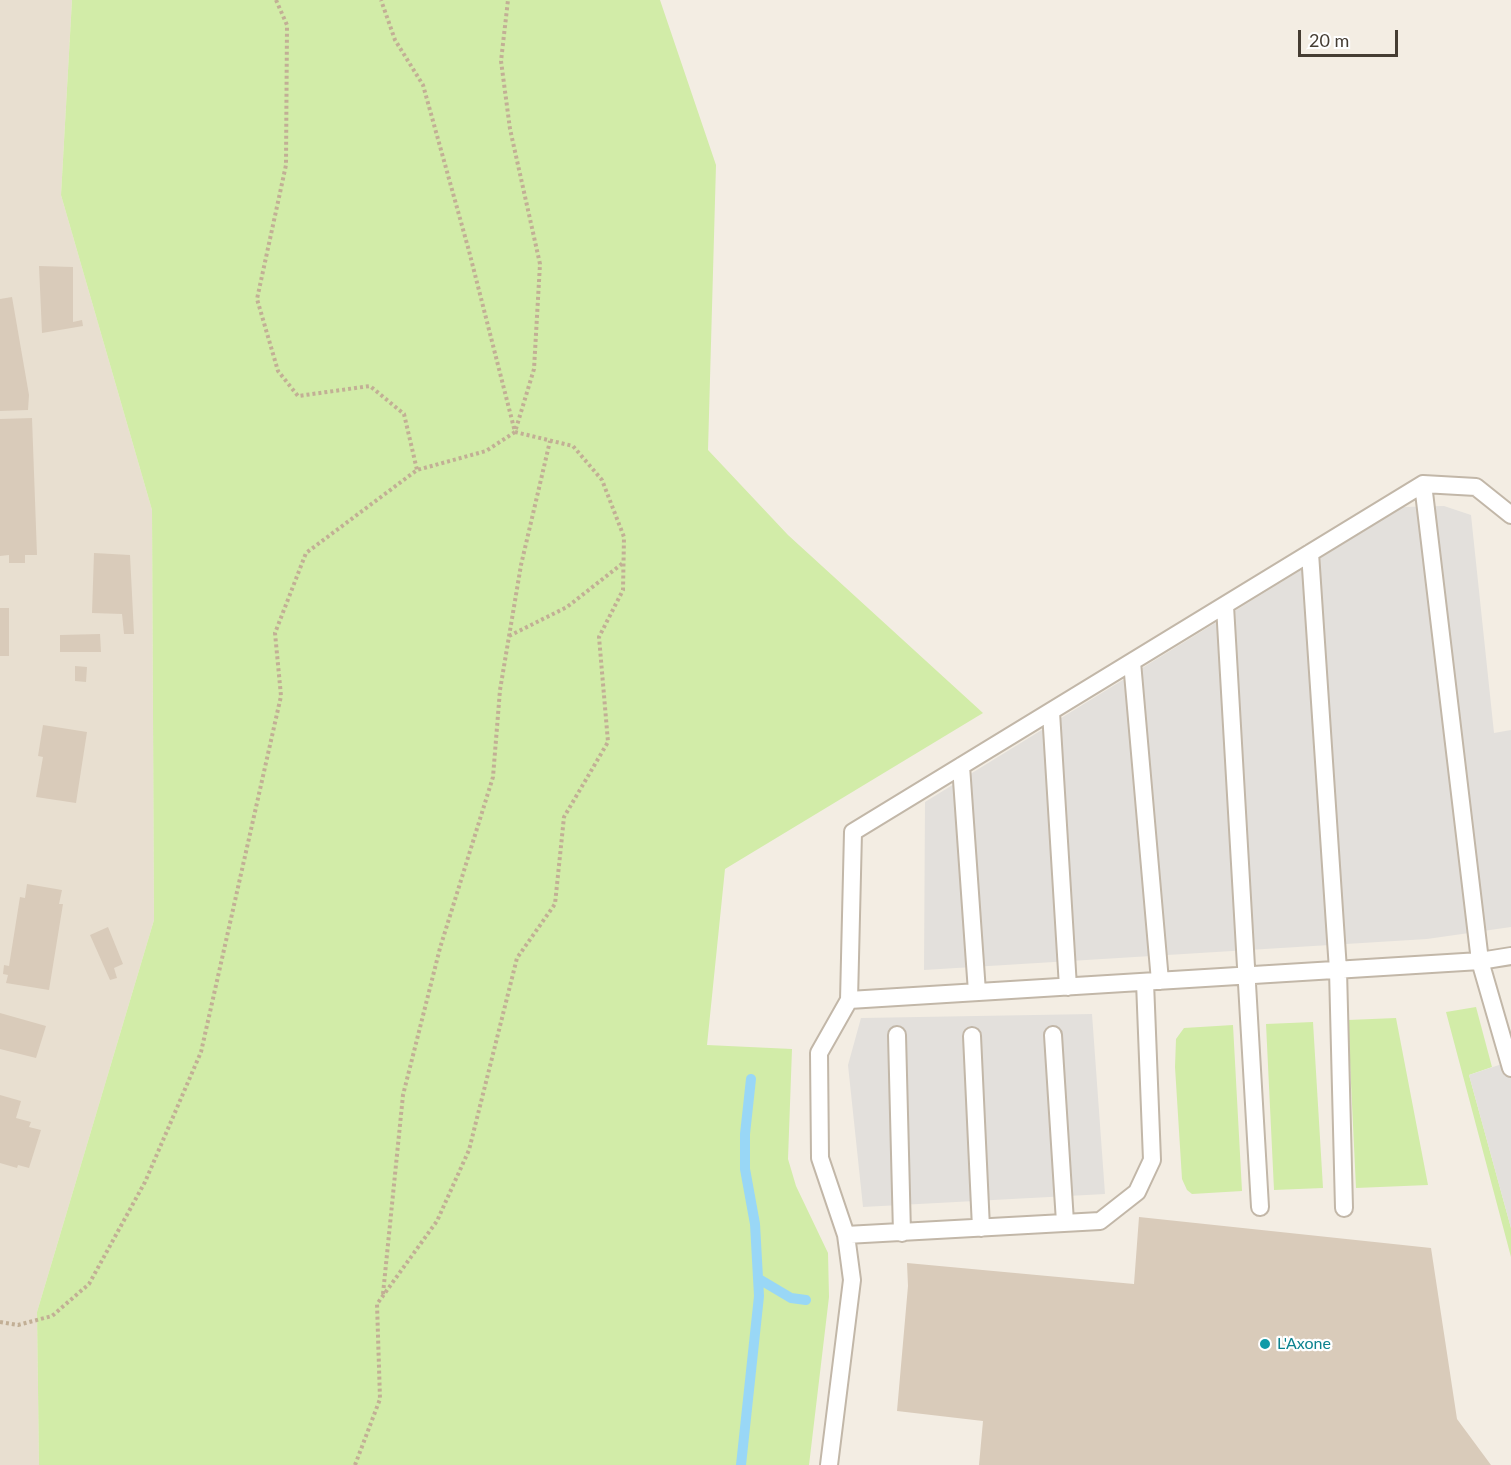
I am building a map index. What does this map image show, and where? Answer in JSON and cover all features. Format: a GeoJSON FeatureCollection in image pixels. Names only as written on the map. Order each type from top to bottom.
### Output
{"type":"FeatureCollection","features":[{"type":"Feature","properties":{"kind":"lane"},"geometry":{"type":"LineString","coordinates":[[1423,484],[1480,961],[1511,1068]]}},
{"type":"Feature","properties":{"kind":"lane"},"geometry":{"type":"LineString","coordinates":[[829,1465],[852,1280],[846,1235],[820,1158],[819,1053],[849,1000],[853,832],[1423,484],[1476,488],[1511,515]]}},
{"type":"Feature","properties":{"kind":"lane"},"geometry":{"type":"LineString","coordinates":[[1310,553],[1338,970],[1344,1208]]}},
{"type":"Feature","properties":{"kind":"lane"},"geometry":{"type":"LineString","coordinates":[[1224,606],[1260,1207]]}},
{"type":"Feature","properties":{"kind":"lane"},"geometry":{"type":"LineString","coordinates":[[846,1235],[1100,1221],[1137,1191],[1152,1160],[1153,981],[1132,662]]}},
{"type":"Feature","properties":{"kind":"lane"},"geometry":{"type":"LineString","coordinates":[[1051,712],[1068,987]]}},
{"type":"Feature","properties":{"kind":"lane"},"geometry":{"type":"LineString","coordinates":[[961,766],[977,992]]}},
{"type":"Feature","properties":{"kind":"lane"},"geometry":{"type":"LineString","coordinates":[[849,1000],[1480,961],[1511,956]]}},
{"type":"Feature","properties":{"kind":"lane"},"geometry":{"type":"LineString","coordinates":[[897,1035],[902,1233]]}},
{"type":"Feature","properties":{"kind":"lane"},"geometry":{"type":"LineString","coordinates":[[1053,1035],[1065,1222]]}},
{"type":"Feature","properties":{"kind":"lane"},"geometry":{"type":"LineString","coordinates":[[972,1036],[981,1228]]}},
{"type":"Feature","properties":{"kind":"path"},"geometry":{"type":"LineString","coordinates":[[276,0],[287,25],[286,165],[257,299],[278,371],[298,396],[370,386],[404,414],[417,470]]}},
{"type":"Feature","properties":{"kind":"path"},"geometry":{"type":"LineString","coordinates":[[381,0],[395,40],[423,85],[469,251],[515,432]]}},
{"type":"Feature","properties":{"kind":"path"},"geometry":{"type":"LineString","coordinates":[[0,1323],[18,1325],[52,1316],[89,1284],[145,1182],[201,1052],[281,696],[275,633],[306,554],[417,470],[486,451],[515,432],[534,369],[540,264],[510,129],[501,61],[508,0]]}},
{"type":"Feature","properties":{"kind":"path"},"geometry":{"type":"LineString","coordinates":[[355,1465],[380,1399],[377,1304],[437,1221],[469,1150],[517,958],[555,904],[564,817],[608,742],[599,637],[623,590],[624,537],[602,480],[573,446],[515,432]]}},
{"type":"Feature","properties":{"kind":"path"},"geometry":{"type":"LineString","coordinates":[[383,1295],[403,1095],[440,948],[494,777],[500,690],[509,636],[521,566],[550,441]]}},
{"type":"Feature","properties":{"kind":"path"},"geometry":{"type":"LineString","coordinates":[[509,636],[567,607],[623,562]]}},
{"type":"Feature","properties":{"kind":"shaded area"},"geometry":{"type":"Polygon","coordinates":[[[0,0],[72,0],[61,195],[152,510],[154,920],[37,1312],[39,1465],[0,1465],[0,0]]]}},
{"type":"Feature","properties":{"kind":"shaded area"},"geometry":{"type":"Polygon","coordinates":[[[1444,506],[1471,515],[1494,733],[1511,730],[1511,927],[1427,939],[924,970],[925,802],[1403,507],[1444,506]]]}},
{"type":"Feature","properties":{"kind":"shaded area"},"geometry":{"type":"Polygon","coordinates":[[[1092,1014],[1105,1194],[863,1207],[848,1065],[861,1018],[1092,1014]]]}},
{"type":"Feature","properties":{"kind":"shaded area"},"geometry":{"type":"Polygon","coordinates":[[[1511,1061],[1511,1228],[1469,1075],[1511,1061]]]}},
{"type":"Feature","properties":{"kind":"green space"},"geometry":{"type":"Polygon","coordinates":[[[72,0],[660,0],[716,165],[708,450],[788,535],[983,713],[725,869],[707,1045],[792,1049],[788,1159],[796,1186],[828,1253],[829,1297],[809,1465],[39,1465],[37,1312],[154,920],[152,510],[61,195],[72,0]]]}},
{"type":"Feature","properties":{"kind":"green space"},"geometry":{"type":"Polygon","coordinates":[[[1476,1007],[1492,1067],[1469,1075],[1511,1228],[1511,1257],[1446,1012],[1476,1007]]]}},
{"type":"Feature","properties":{"kind":"green space"},"geometry":{"type":"Polygon","coordinates":[[[1396,1018],[1428,1185],[1356,1188],[1348,1020],[1396,1018]]]}},
{"type":"Feature","properties":{"kind":"green space"},"geometry":{"type":"Polygon","coordinates":[[[1313,1022],[1323,1188],[1274,1190],[1266,1024],[1313,1022]]]}},
{"type":"Feature","properties":{"kind":"green space"},"geometry":{"type":"Polygon","coordinates":[[[1233,1025],[1242,1191],[1192,1194],[1187,1190],[1182,1179],[1175,1067],[1176,1039],[1184,1028],[1233,1025]]]}},
{"type":"Feature","properties":{"kind":"building"},"geometry":{"type":"Polygon","coordinates":[[[39,266],[73,267],[73,322],[82,320],[83,326],[42,333],[39,266]]]}},
{"type":"Feature","properties":{"kind":"building"},"geometry":{"type":"Polygon","coordinates":[[[12,297],[29,395],[28,410],[0,411],[0,299],[12,297]]]}},
{"type":"Feature","properties":{"kind":"building"},"geometry":{"type":"Polygon","coordinates":[[[32,418],[37,555],[25,555],[25,563],[9,563],[9,555],[0,556],[0,419],[32,418]]]}},
{"type":"Feature","properties":{"kind":"building"},"geometry":{"type":"Polygon","coordinates":[[[94,553],[130,555],[134,634],[124,634],[122,614],[92,613],[94,553]]]}},
{"type":"Feature","properties":{"kind":"building"},"geometry":{"type":"Polygon","coordinates":[[[0,608],[9,608],[9,656],[0,656],[0,608]]]}},
{"type":"Feature","properties":{"kind":"building"},"geometry":{"type":"Polygon","coordinates":[[[100,634],[101,652],[60,652],[60,635],[100,634]]]}},
{"type":"Feature","properties":{"kind":"building"},"geometry":{"type":"Polygon","coordinates":[[[75,666],[87,667],[86,682],[75,681],[75,666]]]}},
{"type":"Feature","properties":{"kind":"building"},"geometry":{"type":"Polygon","coordinates":[[[43,725],[87,732],[76,803],[36,797],[43,757],[38,756],[43,725]]]}},
{"type":"Feature","properties":{"kind":"building"},"geometry":{"type":"Polygon","coordinates":[[[27,884],[62,890],[59,904],[63,904],[49,990],[6,983],[8,975],[3,974],[4,965],[9,966],[20,897],[25,898],[27,884]]]}},
{"type":"Feature","properties":{"kind":"building"},"geometry":{"type":"Polygon","coordinates":[[[108,927],[123,964],[114,968],[117,978],[110,980],[90,935],[108,927]]]}},
{"type":"Feature","properties":{"kind":"building"},"geometry":{"type":"Polygon","coordinates":[[[0,1013],[46,1026],[36,1058],[0,1049],[0,1013]]]}},
{"type":"Feature","properties":{"kind":"building"},"geometry":{"type":"Polygon","coordinates":[[[0,1095],[21,1101],[16,1118],[31,1122],[29,1127],[41,1130],[29,1168],[18,1165],[17,1168],[0,1163],[0,1095]]]}},
{"type":"Feature","properties":{"kind":"building","name":"L'Axone"},"geometry":{"type":"Polygon","coordinates":[[[1139,1217],[1431,1248],[1457,1419],[1491,1465],[979,1465],[983,1421],[897,1411],[908,1286],[907,1263],[1134,1284],[1139,1217]]]}},
{"type":"Feature","properties":{"kind":"waterway"},"geometry":{"type":"LineString","coordinates":[[741,1465],[759,1296],[755,1224],[745,1169],[745,1134],[751,1079]]}},
{"type":"Feature","properties":{"kind":"waterway"},"geometry":{"type":"LineString","coordinates":[[759,1279],[791,1298],[806,1300]]}},
{"type":"Feature","properties":{"kind":"place","name":"L'Axone"},"geometry":{"type":"Point","coordinates":[1265,1344]}}]}
